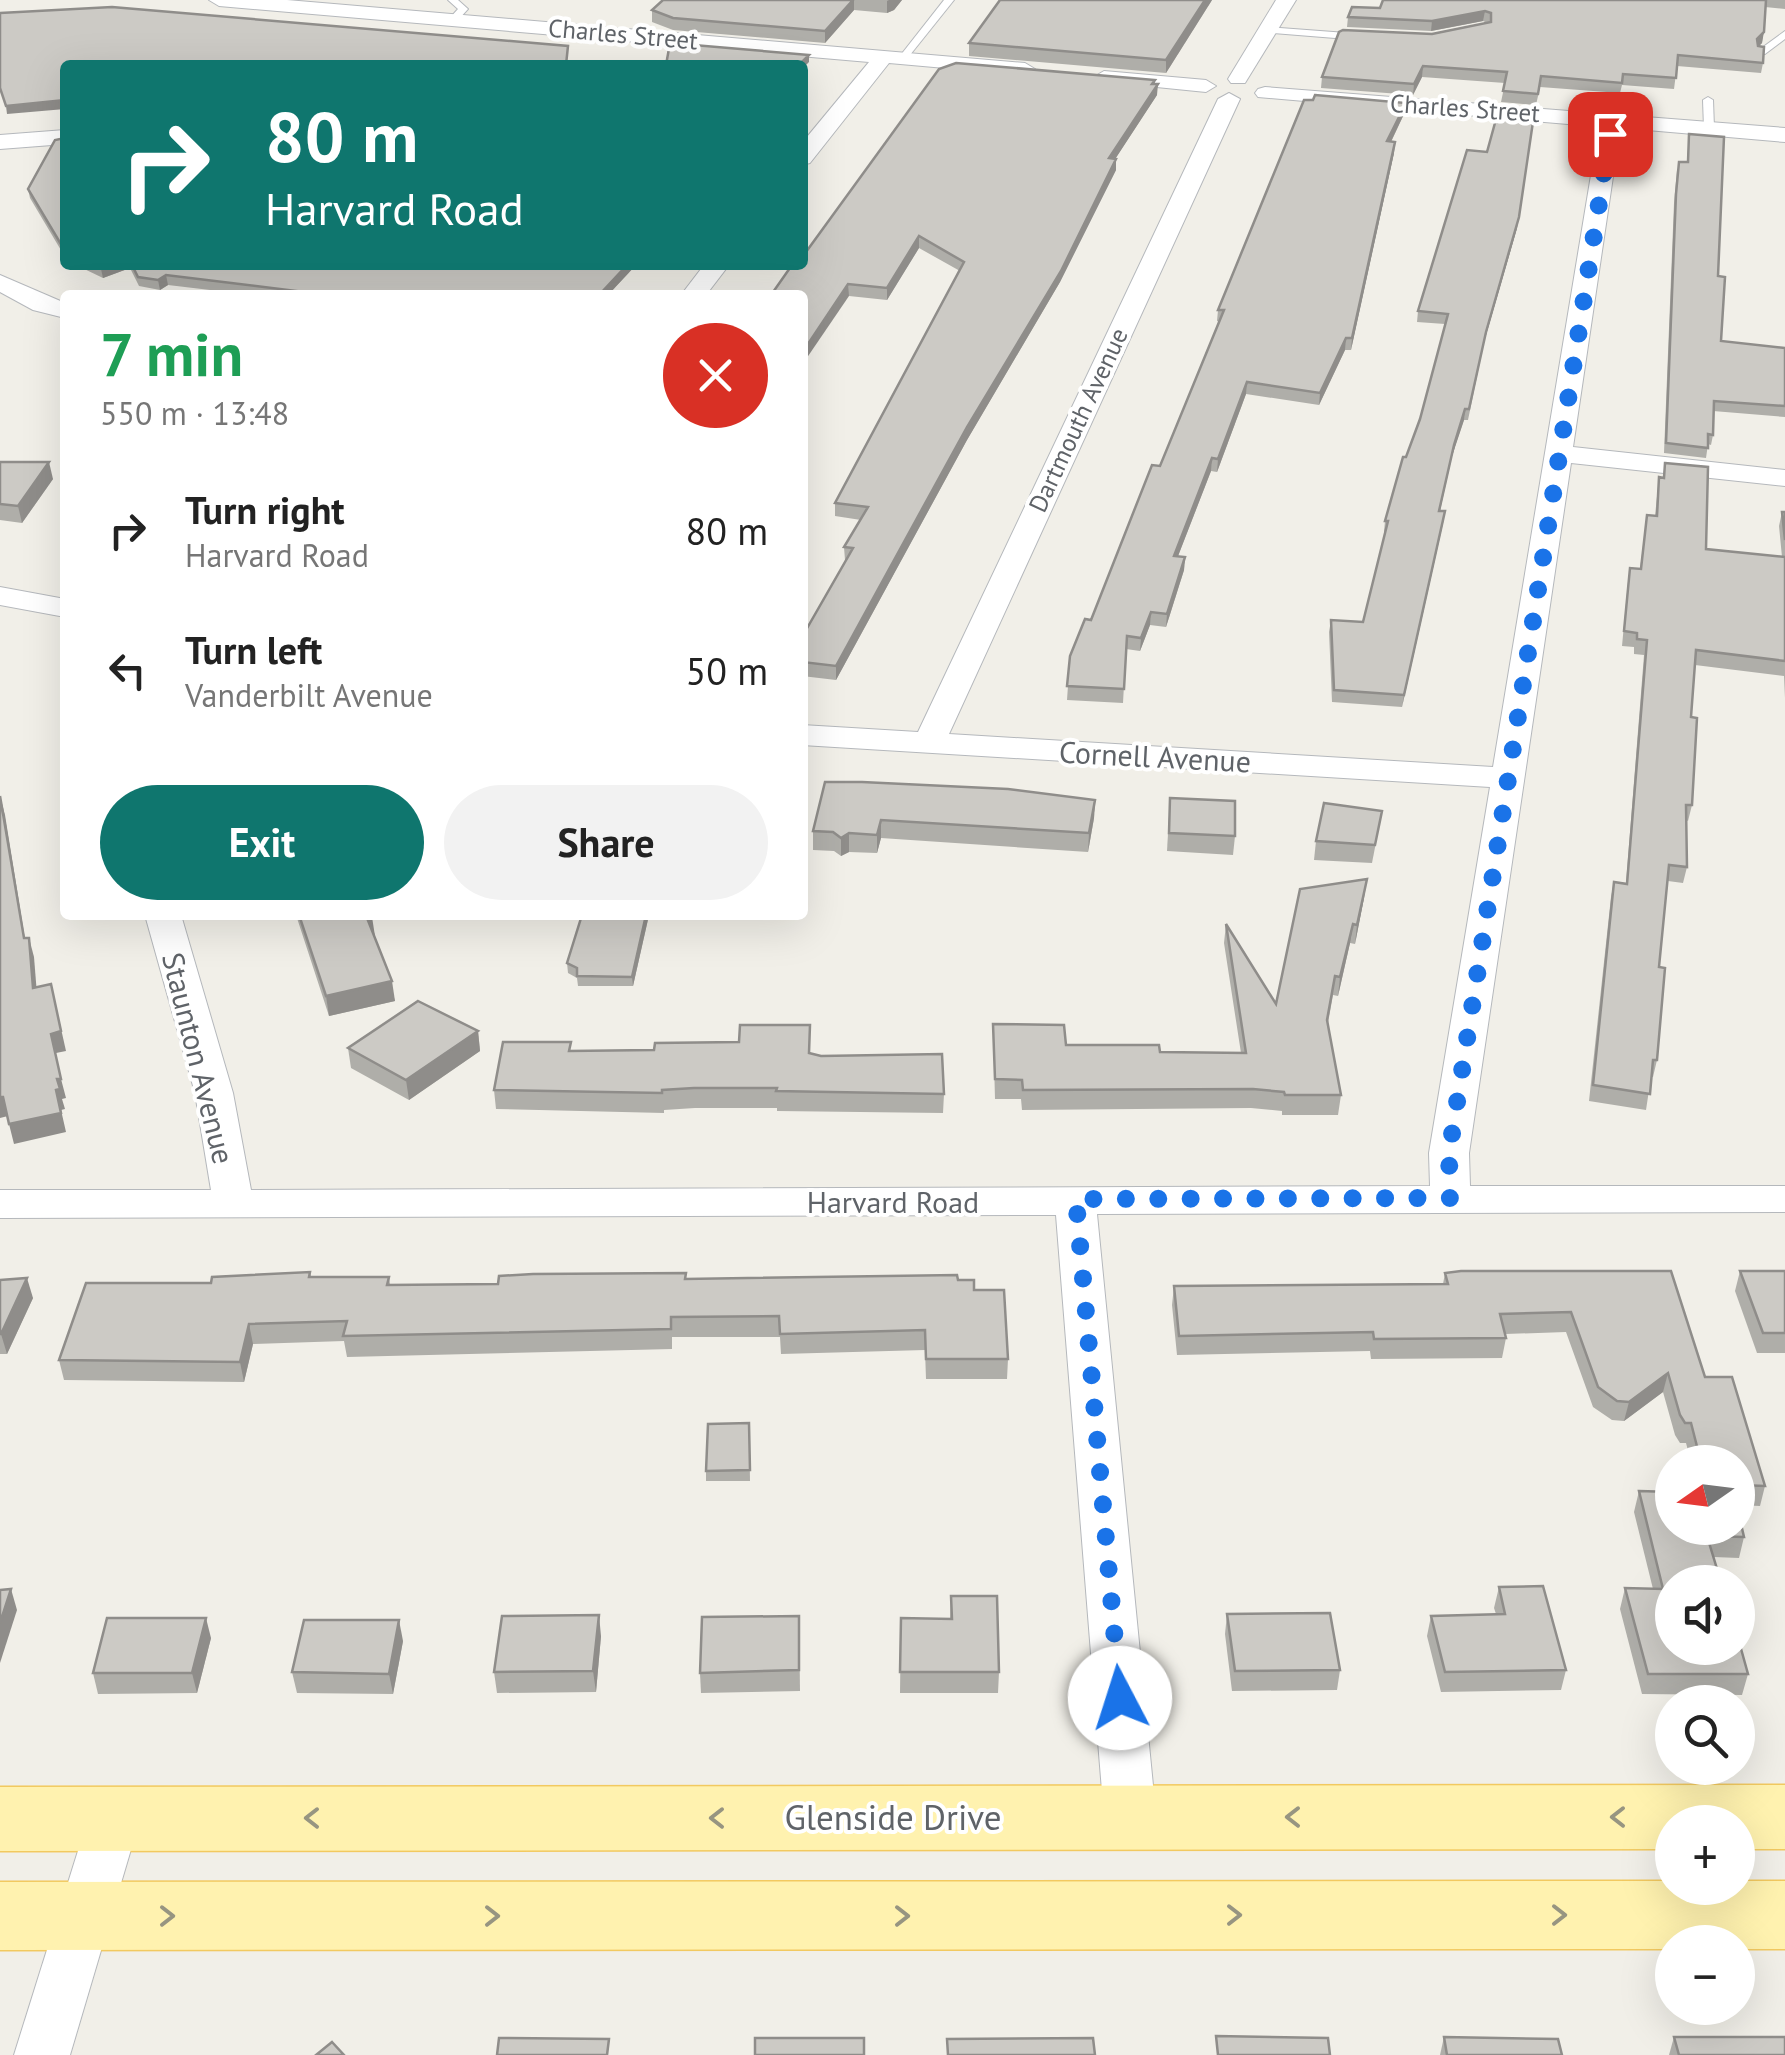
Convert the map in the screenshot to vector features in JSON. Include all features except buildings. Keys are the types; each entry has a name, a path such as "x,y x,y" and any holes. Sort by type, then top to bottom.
{"main road":[{"name":"Glenside Drive","path":"0,1819 1785,1817"},
{"path":"0,1916 1785,1915"}],"street":[{"name":"Charles Street","path":"219,0 454,10 548,27 1224,88 1261,84 1265,93 1785,135"},
{"name":"Dartmouth Avenue","path":"929,743 1224,88 1286,0"},
{"path":"548,27 565,12"},
{"path":"808,151 893,57"},
{"path":"1450,1198 1449,1153 1604,162 1616,120"},
{"path":"0,142 60,137"},
{"path":"697,290 713,270"},
{"path":"0,282 42,305 60,310"},
{"path":"1559,454 1785,478"},
{"path":"0,596 60,607"},
{"name":"Cornell Avenue","path":"808,735 1507,778"},
{"name":"Staunton Avenue","path":"164,920 214,1093 233,1202"},
{"name":"Harvard Road","path":"0,1204 1785,1198"},
{"path":"1076,1199 1130,1816"},
{"path":"42,2055 114,1819"}],"lane":[{"path":"893,57 949,0"},
{"path":"1265,30 1369,37"},
{"path":"1762,52 1785,34"},
{"path":"1708,100 1709,128"}],"route":[{"path":"1120,1698 1076,1199 1450,1198 1449,1153 1610,134"}]}
